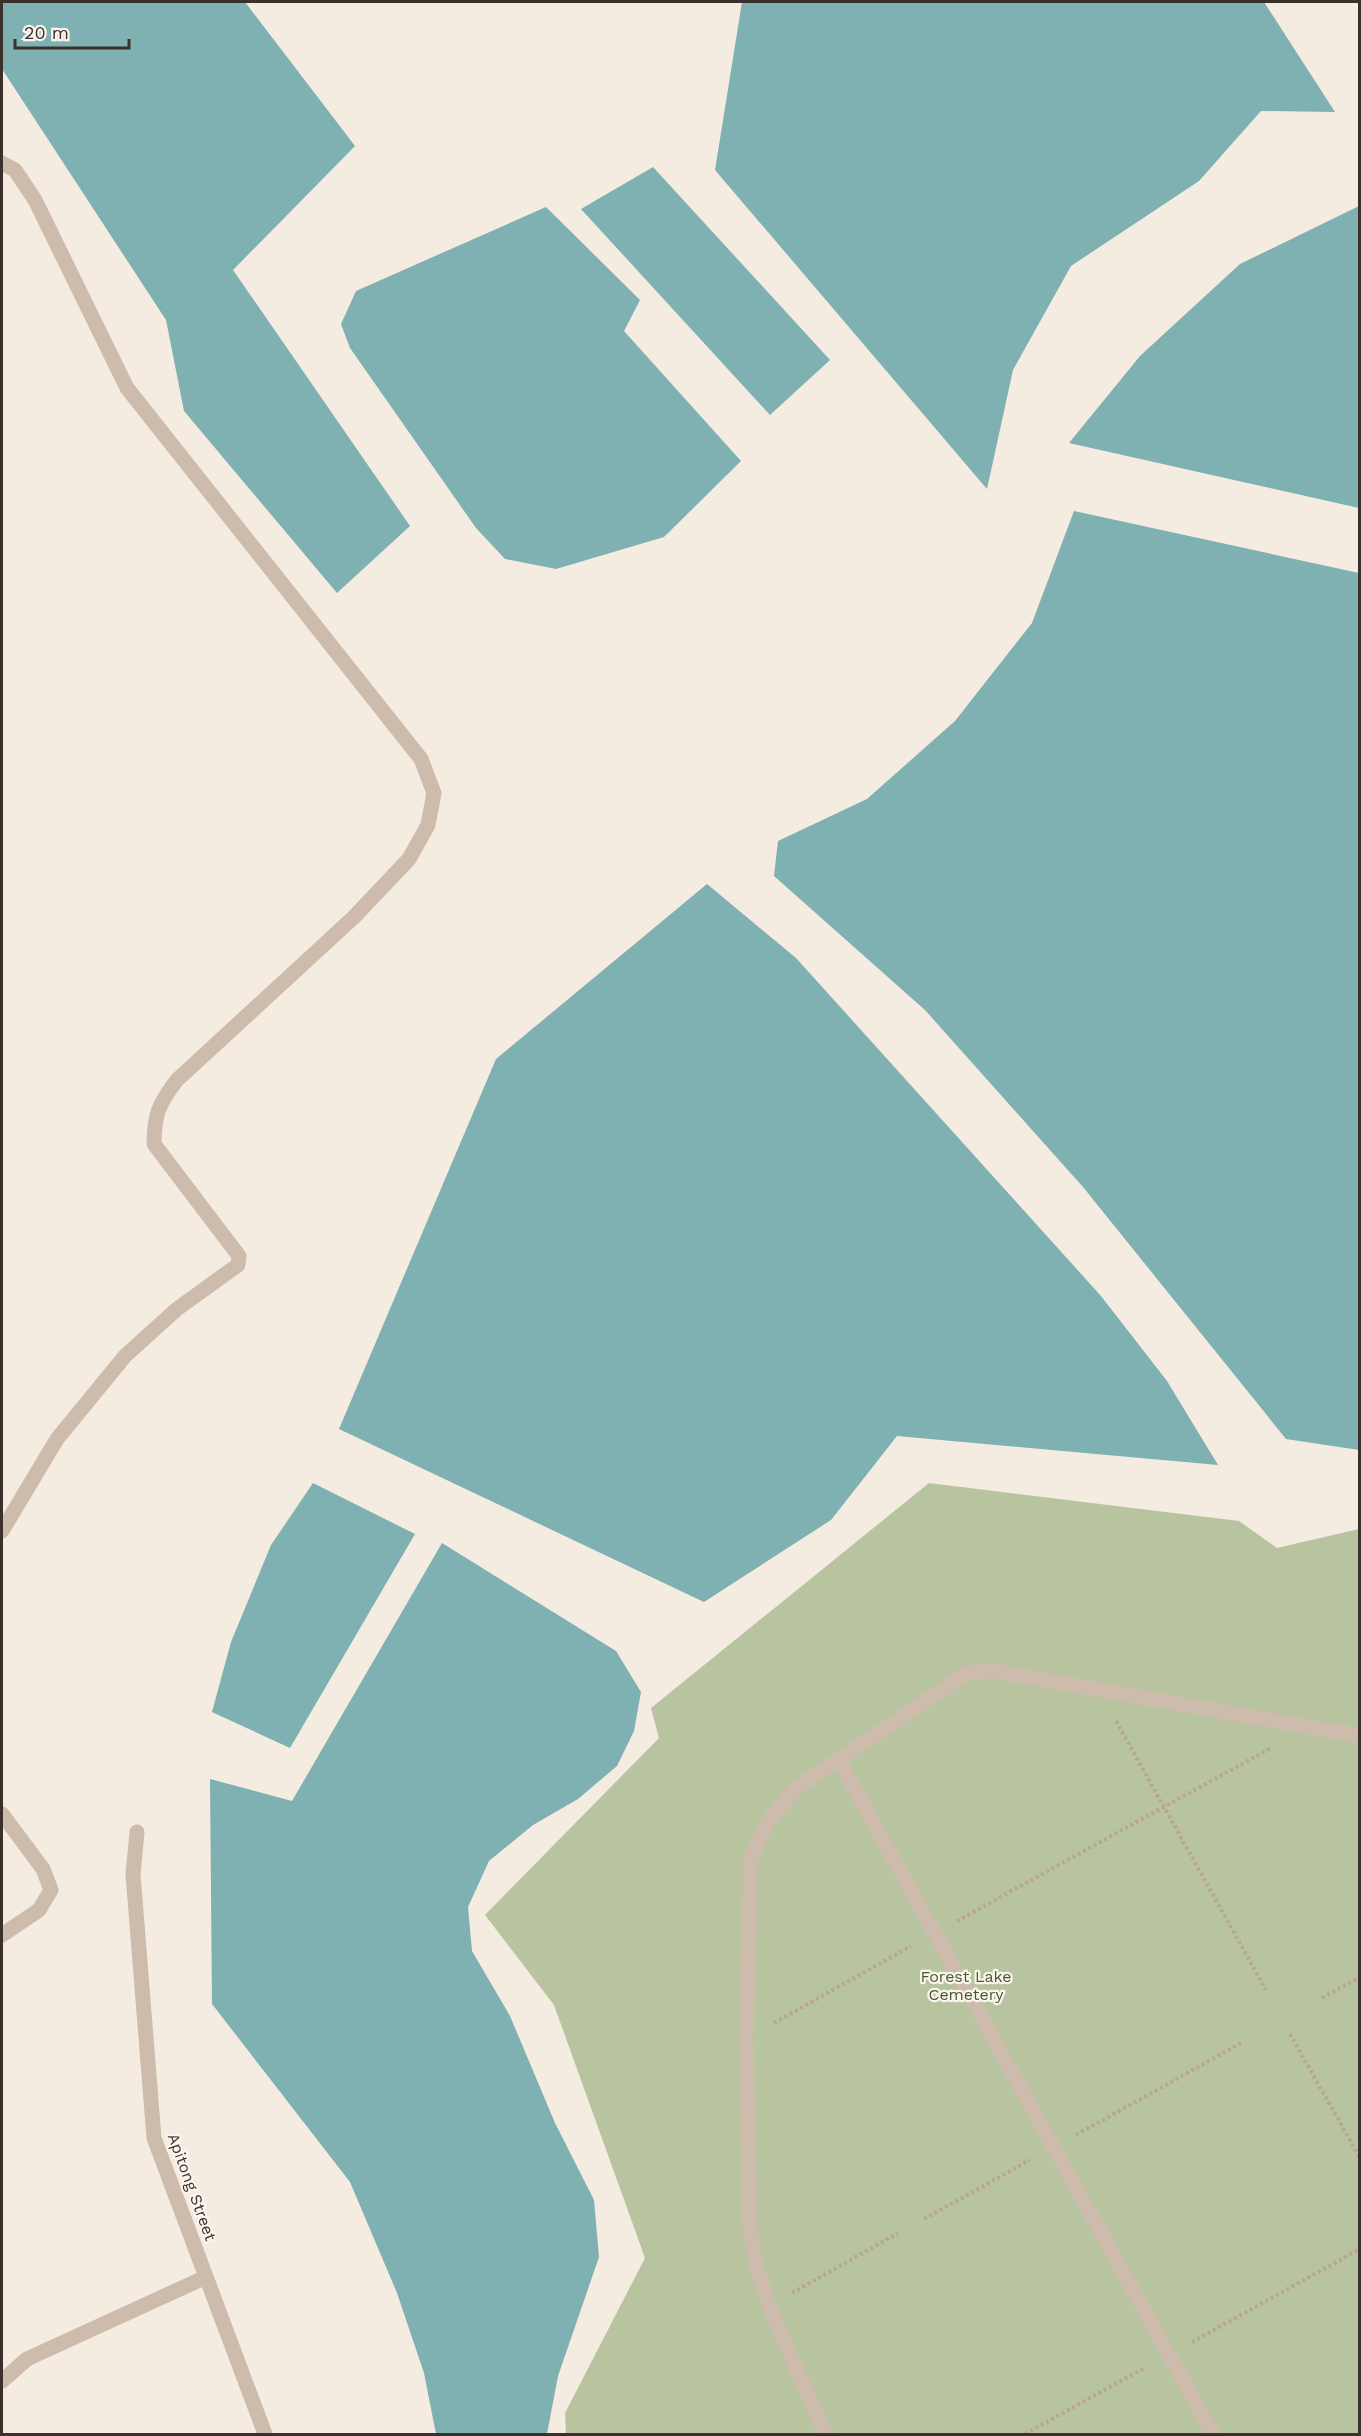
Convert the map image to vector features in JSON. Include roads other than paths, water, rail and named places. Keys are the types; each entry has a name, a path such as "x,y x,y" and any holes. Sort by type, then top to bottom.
{"street":[{"path":"2,163 15,170 35,200 127,388 421,759 434,793 428,825 409,859 354,917 177,1080 160,1103 154,1125 154,1144 239,1256 238,1265 177,1309 125,1356 57,1439 2,1531"},
{"path":"825,2434 770,2305 756,2265 750,2228 746,2038 751,1858 769,1820 796,1788 967,1673 994,1671 1359,1736"},
{"path":"838,1759 1213,2434"},
{"path":"2,1814 44,1869 51,1890 39,1910 2,1935"},
{"name":"Apitong Street","path":"136,1832 133,1874 154,2138 265,2434"},
{"path":"2,2381 27,2359 206,2277"}],"water":[{"path":"2,2 245,2 355,146 233,270 410,526 337,593 184,411 166,320 2,69"},
{"path":"742,2 1264,2 1335,112 1261,111 1199,181 1071,266 1013,370 987,489 715,170"},
{"path":"653,167 830,360 770,415 581,209"},
{"path":"1359,206 1359,508 1069,443 1140,356 1240,264"},
{"path":"546,207 640,300 624,331 741,461 664,537 556,569 505,559 476,528 350,348 341,324 356,291"},
{"path":"1074,511 1359,573 1359,1450 1286,1439 1083,1187 925,1010 774,876 778,841 867,799 955,721 1032,623"},
{"path":"707,884 796,958 1101,1296 1167,1381 1218,1465 897,1436 831,1520 704,1602 339,1429 496,1059"},
{"path":"313,1483 415,1534 290,1748 212,1712 231,1642 271,1545"},
{"path":"442,1543 616,1651 641,1692 634,1731 617,1766 578,1799 533,1825 489,1861 468,1907 472,1951 510,2016 555,2123 594,2200 599,2257 558,2376 547,2434 436,2434 424,2373 397,2293 350,2182 212,2004 210,1779 292,1801"}],"park label":[{"name":"Forest Lake Cemetery","path":"966,1985"}]}
